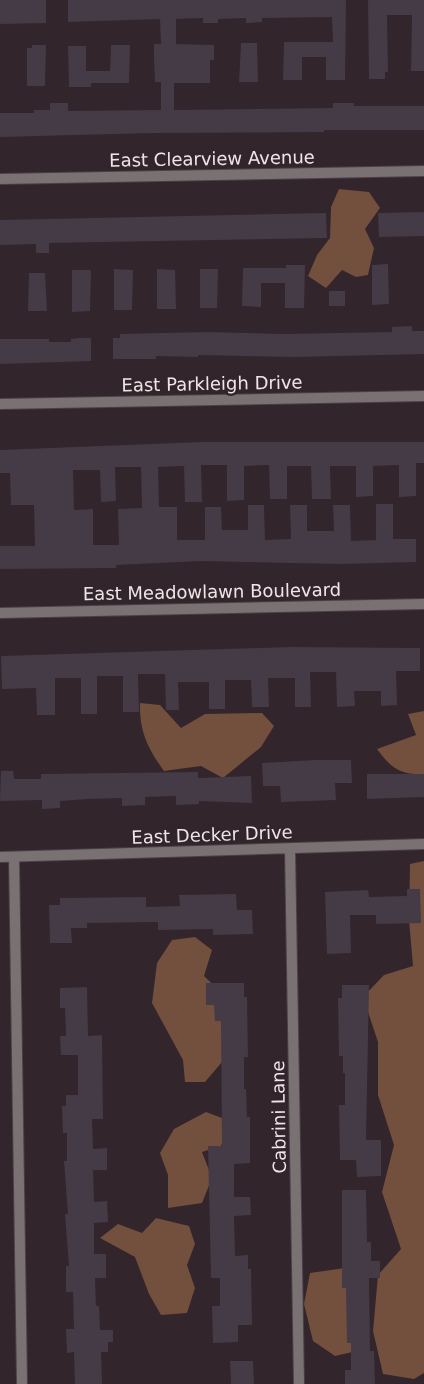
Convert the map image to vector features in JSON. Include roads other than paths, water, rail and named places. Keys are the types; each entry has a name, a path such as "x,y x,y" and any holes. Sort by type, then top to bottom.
{"street":[{"name":"East Clearview Avenue","path":"0,180 424,171"},
{"name":"East Parkleigh Drive","path":"0,404 424,396"},
{"name":"East Meadowlawn Boulevard","path":"0,613 424,604"},
{"name":"East Decker Drive","path":"0,857 424,844"},
{"name":"Cabrini Lane","path":"290,849 299,1384"},
{"path":"14,857 22,1384"}]}
